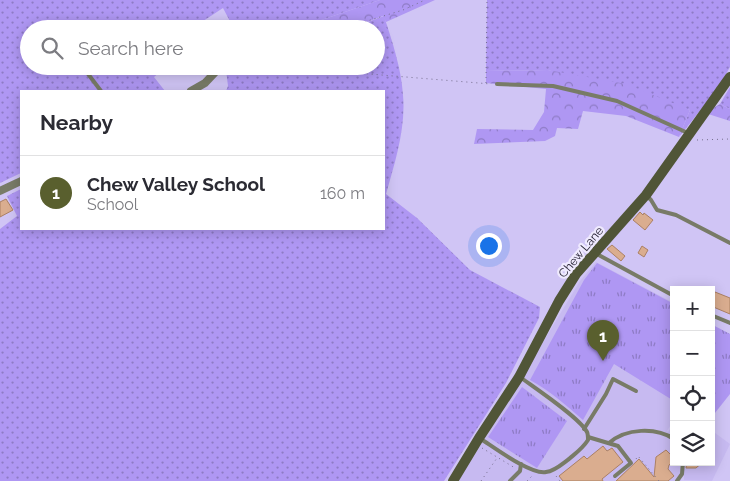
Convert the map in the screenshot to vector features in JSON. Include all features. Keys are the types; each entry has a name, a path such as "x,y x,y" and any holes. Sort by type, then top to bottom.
{"main road":[{"name":"Chew Lane","path":"453,481 520,377 559,300 576,274 646,195 730,77"}],"street":[{"path":"193,90 205,83 213,75"},
{"path":"0,191 20,181"}],"lane":[{"path":"89,75 100,90"},
{"path":"497,84 553,86 616,101 688,138"},
{"path":"646,195 657,210 676,215 730,243"},
{"path":"595,254 670,294"},
{"path":"715,317 730,323"},
{"path":"477,441 534,472 544,473 552,471 584,446 588,437 584,429 555,403 520,377"},
{"path":"584,429 613,379 636,392"},
{"path":"610,443 615,438 638,432 655,431 670,436"},
{"path":"588,437 618,446 631,463 615,476"},
{"path":"510,481 520,472 521,464"},
{"path":"677,481 682,474 683,466"}],"path":[{"path":"370,20 403,10 425,0"},
{"path":"486,84 487,0"},
{"path":"379,75 497,84"},
{"path":"688,138 730,139"},
{"path":"477,441 520,472"},
{"path":"631,463 638,456 658,481"},
{"path":"481,481 498,457"},
{"path":"552,471 560,481"},
{"path":"527,481 533,476 534,472"}],"shaded area":[{"path":"596,262 670,301 670,426 667,431 670,429 670,466 681,466 681,481 459,481 580,281"},
{"path":"715,433 730,444 712,481 684,480 684,466 715,466"}],"green space":[{"path":"0,0 380,0 321,20 229,20 223,8 205,20 20,20 20,75 156,75 154,77 164,90 20,90 20,173 0,183"},
{"path":"380,0 435,0 386,22 383,16 372,20 321,20"},
{"path":"487,0 730,0 730,67 718,88 679,137 690,110 548,70 486,71"},
{"path":"384,16 402,85 403,120 399,145 386,194 417,218 470,270 540,307 539,318 506,383 444,481 0,481 0,229 17,216 7,196 20,190 20,230 385,230 385,90 226,90 228,86 227,75 385,75 385,20 373,20"},
{"path":"548,70 626,84 690,110 679,137 626,116 583,111 578,129 557,128 555,136 545,141 474,144 477,129 533,130 544,112 546,89 486,83 486,71"},
{"path":"730,87 730,109 720,104"},
{"path":"720,104 730,109 730,121 705,113"},
{"path":"597,263 670,302 670,399 614,364 583,420 530,380 584,280"},
{"path":"715,326 730,334 730,394 715,413"},
{"path":"522,387 567,421 537,468 488,437"}],"building":[{"path":"6,199 13,210 0,217 0,202"},
{"path":"640,212 653,220 645,230 633,220"},
{"path":"612,245 625,256 621,261 607,249"},
{"path":"642,246 648,250 644,257 638,253"},
{"path":"715,292 730,298 730,314 715,308"},
{"path":"603,446 607,451 612,448 623,462 602,479 603,481 563,481 559,476 584,456 587,459"},
{"path":"666,450 670,454 668,469 674,476 668,481 616,481 639,459 654,477 656,457"},
{"path":"686,466 698,466 696,468 686,468"}],"place":[{"name":"Chew Valley School","path":"603,361"}]}
